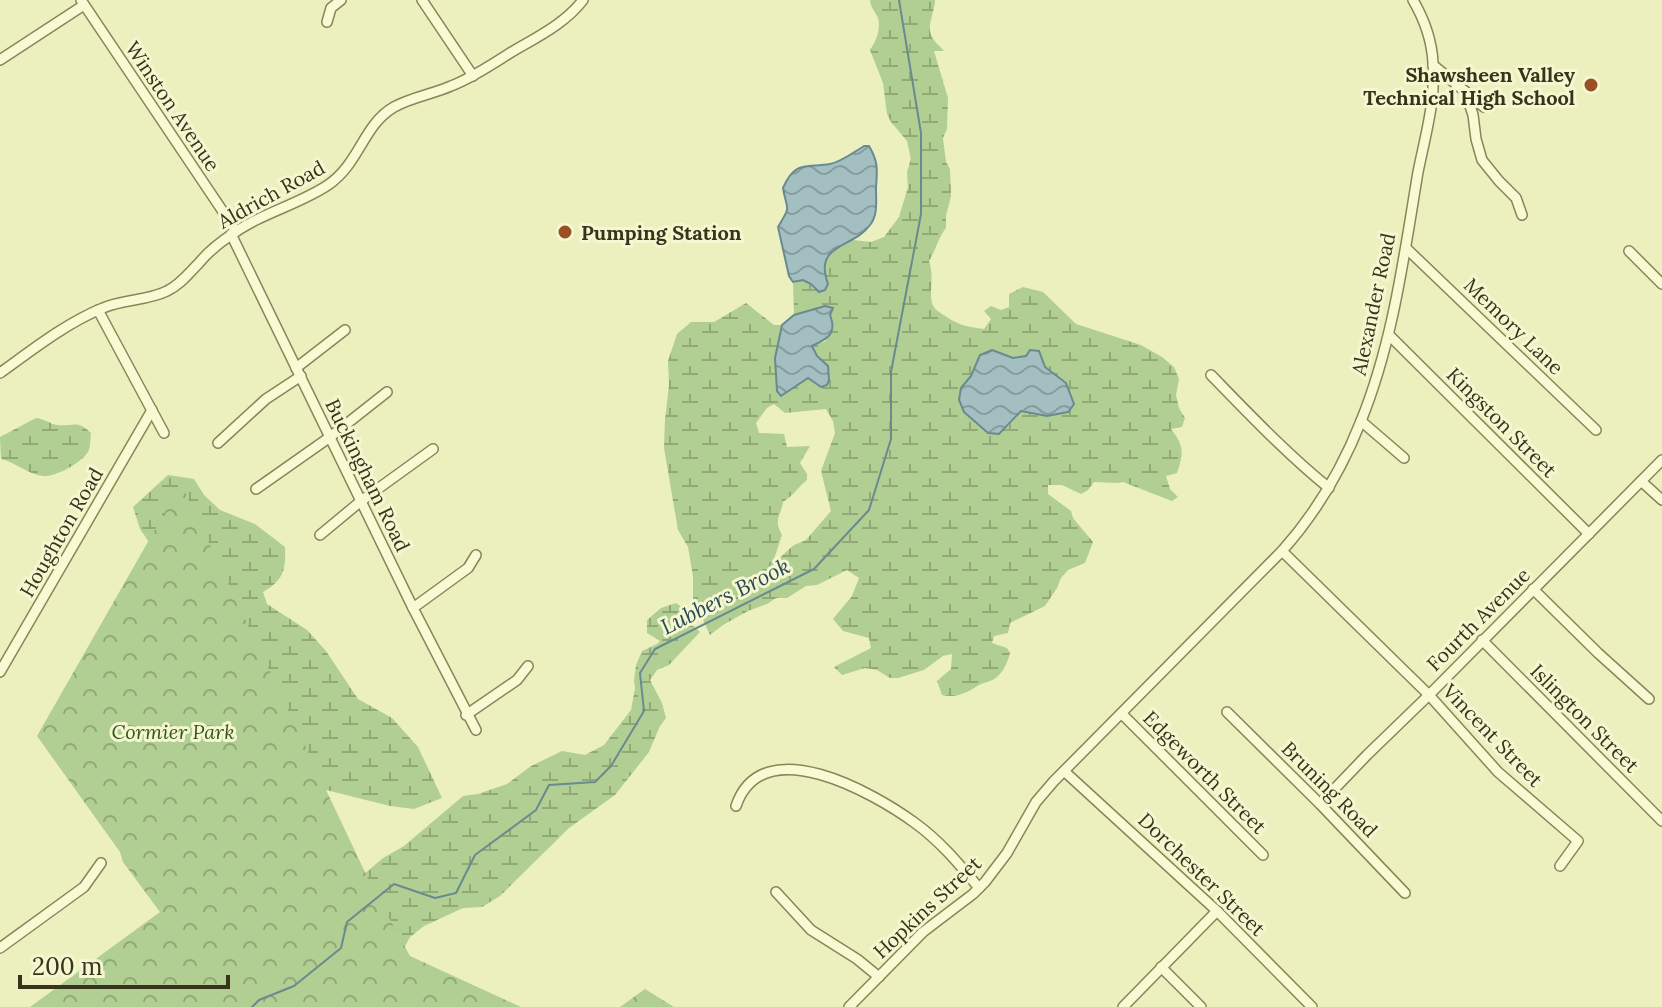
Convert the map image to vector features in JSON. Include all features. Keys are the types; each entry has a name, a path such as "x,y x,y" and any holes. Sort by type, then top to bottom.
{"street":[{"path":"327,22 331,8 341,0"},
{"path":"422,0 473,76"},
{"name":"Aldrich Road","path":"0,373 98,310 168,291 233,233 319,190 338,177 351,163 371,128 393,107 473,76 560,22 583,0"},
{"name":"Alexander Road","path":"1048,788 1282,551 1329,488 1361,421 1389,335 1432,97 1431,48 1413,0"},
{"path":"0,60 82,2"},
{"name":"Winston Avenue","path":"82,2 233,233"},
{"path":"1433,65 1484,107"},
{"path":"1465,91 1482,160 1516,198 1522,215"},
{"name":"Buckingham Road","path":"233,233 413,608 476,730"},
{"name":"Memory Lane","path":"1406,248 1596,430"},
{"path":"1629,251 1662,284"},
{"path":"98,310 164,433"},
{"path":"218,443 345,330"},
{"name":"Kingston Street","path":"1389,335 1589,534"},
{"path":"1211,375 1305,469 1329,488"},
{"path":"256,489 387,392"},
{"name":"Houghton Road","path":"0,672 152,410"},
{"path":"1361,421 1404,458"},
{"path":"320,535 433,449"},
{"name":"Fourth Avenue","path":"1320,804 1662,460"},
{"path":"1641,481 1662,500"},
{"name":"Vincent Street","path":"1282,551 1429,695 1498,772 1578,841 1560,866"},
{"path":"413,608 468,568 476,555"},
{"path":"1533,589 1649,699"},
{"name":"Islington Street","path":"1482,640 1662,821"},
{"path":"466,715 517,680 528,666"},
{"name":"Bruning Road","path":"1227,712 1405,893"},
{"name":"Edgeworth Street","path":"1122,714 1263,855"},
{"path":"736,806 740,793 747,785 773,771 806,770 824,774 916,823 940,843 979,888"},
{"name":"Dorchester Street","path":"1064,771 1217,911 1312,1007"},
{"name":"Hopkins Street","path":"849,1007 923,932 979,888 1002,860 1025,819 1048,788"},
{"path":"0,948 85,886 101,863"},
{"path":"776,892 811,930 879,977"},
{"path":"1123,1007 1217,911"},
{"path":"1161,967 1201,1007"}],"green space":[{"path":"870,0 935,0 930,31 944,51 934,51 948,98 947,129 943,138 950,169 951,196 946,228 929,261 931,299 935,309 957,323 984,329 991,319 984,311 991,306 1001,310 1009,307 1009,294 1023,287 1043,292 1076,324 1141,345 1174,367 1179,379 1176,395 1185,418 1182,427 1171,429 1182,455 1177,473 1166,476 1170,489 1178,497 1172,501 1123,482 1094,482 1081,494 1062,485 1048,485 1048,494 1071,511 1073,518 1093,542 1085,563 1068,570 1045,606 1010,623 1008,633 994,636 992,643 1007,648 1010,653 999,675 953,696 942,695 937,681 951,669 952,654 943,656 924,670 898,678 865,668 842,675 834,667 871,648 869,638 843,631 833,619 852,596 859,578 847,570 817,585 806,586 787,598 776,598 748,611 710,635 693,598 688,547 678,530 664,448 668,361 677,334 691,322 714,322 746,303 774,325 782,325 775,358 777,391 782,396 808,377 821,387 823,364 812,346 826,341 811,309 794,315 793,282 803,280 814,289 825,275 826,259 832,251 853,240 871,242 884,237 899,217 908,187 907,172 911,159 907,141 887,114 883,83 870,50 879,26","holes":["999,353 1014,358 1026,356 1066,383 1068,412 1047,416 1021,411 1009,425 961,388","774,404 785,413 826,409 835,433 821,471 831,511 806,540 794,545 778,559 774,559 782,535 778,518 783,502 807,480 800,463 810,446 787,447 784,434 759,433 756,423"]},
{"path":"36,418 86,429 91,433 88,452 80,461 48,476 32,473 1,459 0,437"},
{"path":"168,475 194,479 204,495 220,510 255,524 285,547 282,574 263,592 267,604 307,630 326,651 358,699 392,718 418,747 442,798 414,809 318,788 140,529 133,507"},
{"name":"Cormier Park","path":"181,484 373,889 410,956 521,1007 30,1007 160,912 37,736"},
{"path":"676,603 700,632 650,680 666,718 649,752 615,795 569,828 500,896 482,907 463,908 424,926 410,937 403,950 193,1007 383,858 404,846 463,796 507,784 531,766 562,751 585,755 604,745 631,710 636,665 642,651 660,641 647,633 647,620 661,608"},
{"path":"645,989 674,1007 620,1007"}],"water":[{"path":"869,146 877,167 873,221 863,233 830,254 826,261 828,284 825,290 819,292 803,280 793,282 778,227 787,211 783,188 787,179 797,169 834,163"},
{"path":"825,306 833,308 830,315 832,332 812,346 828,366 827,385 821,387 808,378 781,396 777,391 775,358 782,325 794,315"},
{"path":"992,350 1013,358 1026,356 1030,350 1039,351 1045,367 1066,383 1074,404 1068,412 1047,416 1021,411 999,434 988,433 964,412 959,400 961,388 971,376 980,355"}],"waterway":[{"name":"Lubbers Brook","path":"252,1007 259,1000 294,986 341,948 347,922 394,884 435,898 456,893 475,855 536,810 549,785 595,782 611,766 644,711 640,673 655,649 814,569 869,510 891,439 891,372 921,214 921,133 899,0"}],"place":[{"name":"Shawsheen Valley Technical High School","path":"1591,85"},
{"name":"Pumping Station","path":"565,232"}]}
